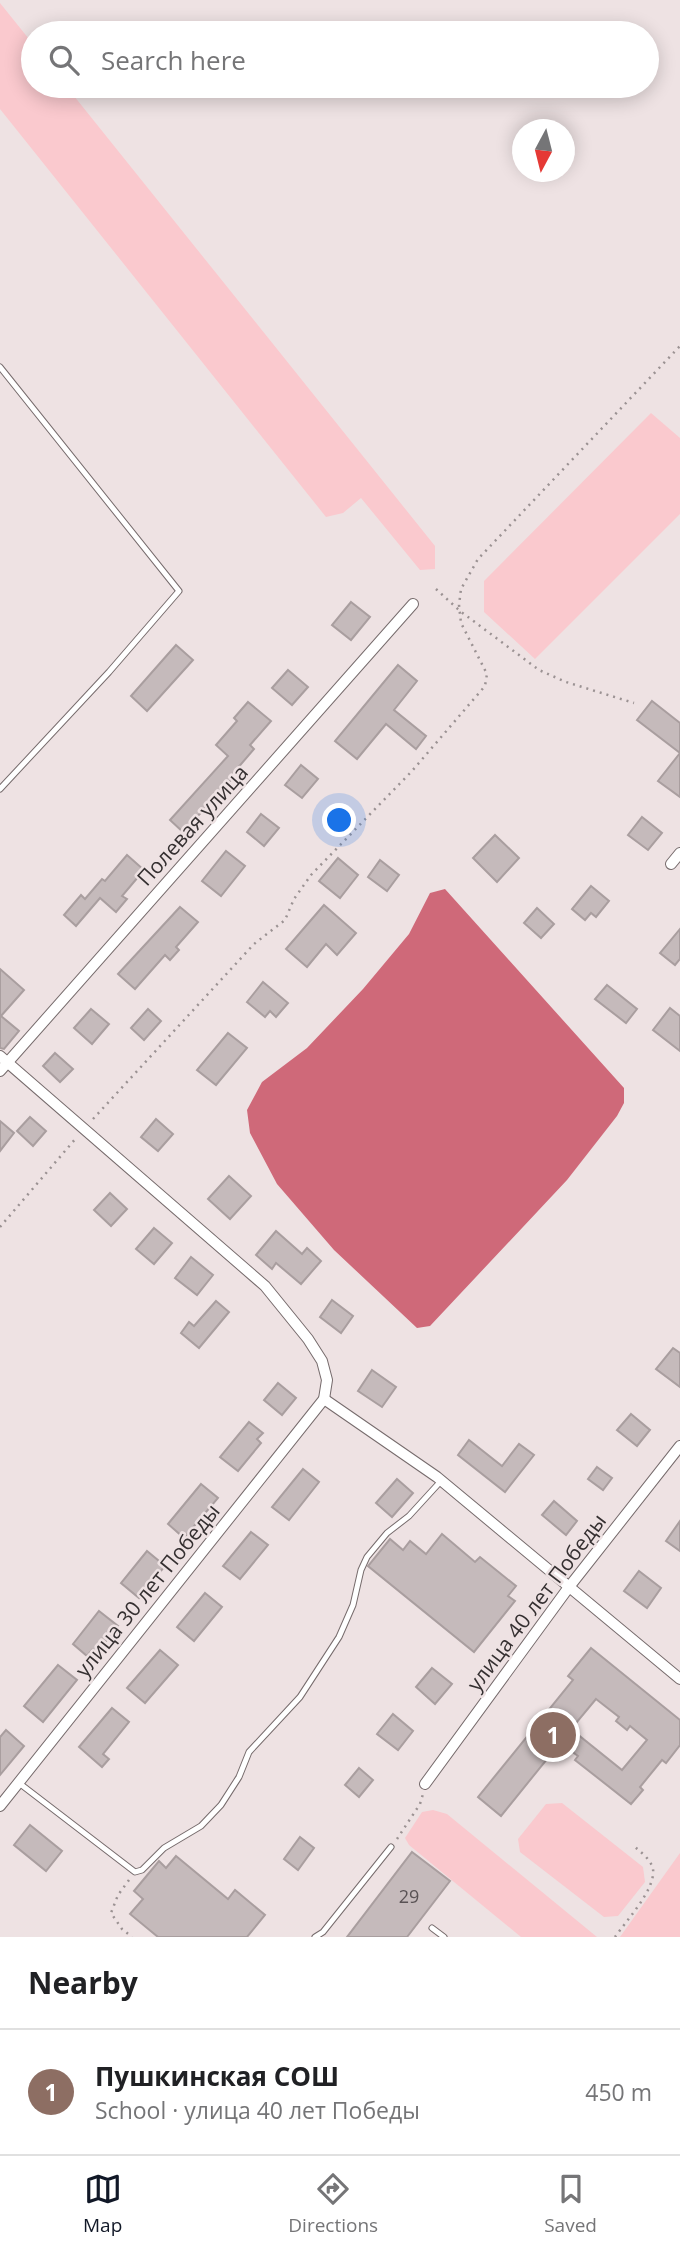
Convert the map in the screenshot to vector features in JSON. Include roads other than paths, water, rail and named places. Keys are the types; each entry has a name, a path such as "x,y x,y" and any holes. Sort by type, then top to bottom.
{"street":[{"name":"Полевая улица","path":"2,1063 413,604"},
{"path":"671,864 680,853"},
{"path":"2,1063 84,1129 265,1286 323,1361 327,1380 324,1399 441,1481 680,1679"},
{"name":"улица 30 лет Победы","path":"0,1806 324,1399"},
{"name":"улица 40 лет Победы","path":"425,1784 569,1587 680,1446"}],"lane":[{"path":"0,367 179,591 109,672 1,784"},
{"path":"19,1782 135,1872 142,1870 164,1848 201,1826 221,1805 239,1777 249,1752 300,1697 339,1637 353,1605 361,1570 367,1557 387,1533 409,1516 441,1481"},
{"path":"315,1937 323,1932 391,1847"},
{"path":"432,1928 444,1937"}],"place":[{"name":"Пушкинская СОШ","path":"553,1735"}]}
